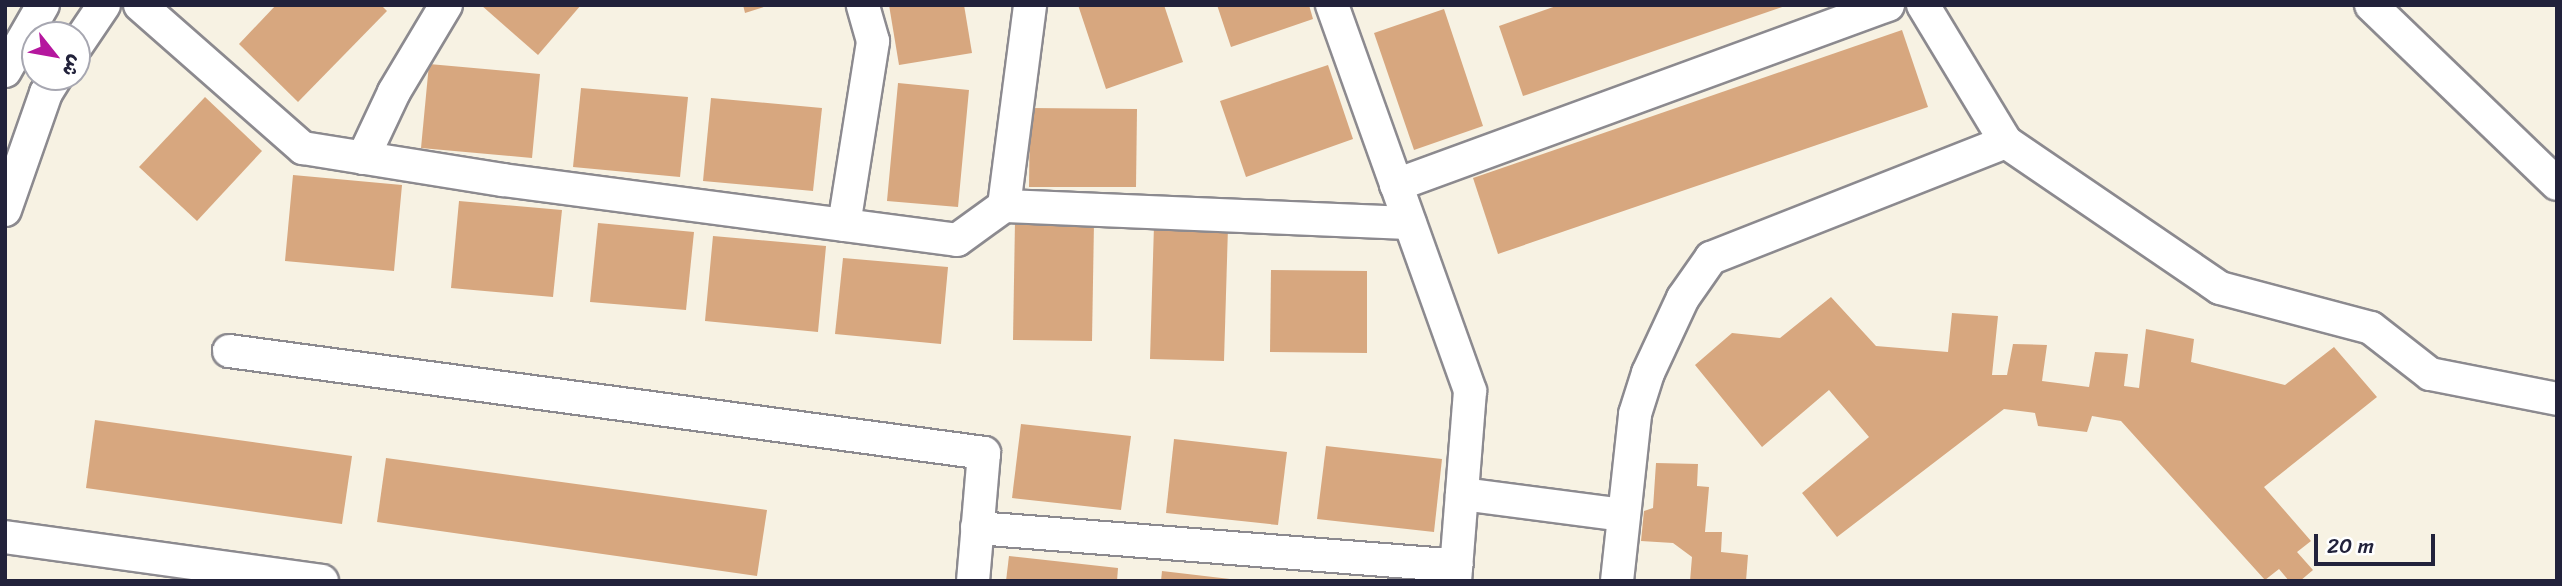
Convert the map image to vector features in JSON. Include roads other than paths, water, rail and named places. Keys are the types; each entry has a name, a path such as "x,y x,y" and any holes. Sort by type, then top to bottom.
{"street":[{"path":"5,71 43,5"},
{"path":"91,25 104,5"},
{"path":"140,5 303,148 957,240 1004,206 1410,223"},
{"path":"363,158 394,92 446,5"},
{"path":"844,225 873,41 863,5"},
{"path":"1004,206 1030,5"},
{"path":"977,528 1456,573 1470,391 1332,5"},
{"path":"1396,185 1888,5"},
{"path":"1923,5 2006,142 2220,288 2371,328 2430,374 2557,400"},
{"path":"2371,5 2557,184"},
{"path":"5,209 47,91"},
{"path":"1617,581 1635,414 1648,373 1683,298 1710,258 2006,142"},
{"path":"229,351 984,453 973,581"},
{"path":"1462,494 1624,515"},
{"path":"5,537 322,581"}]}
